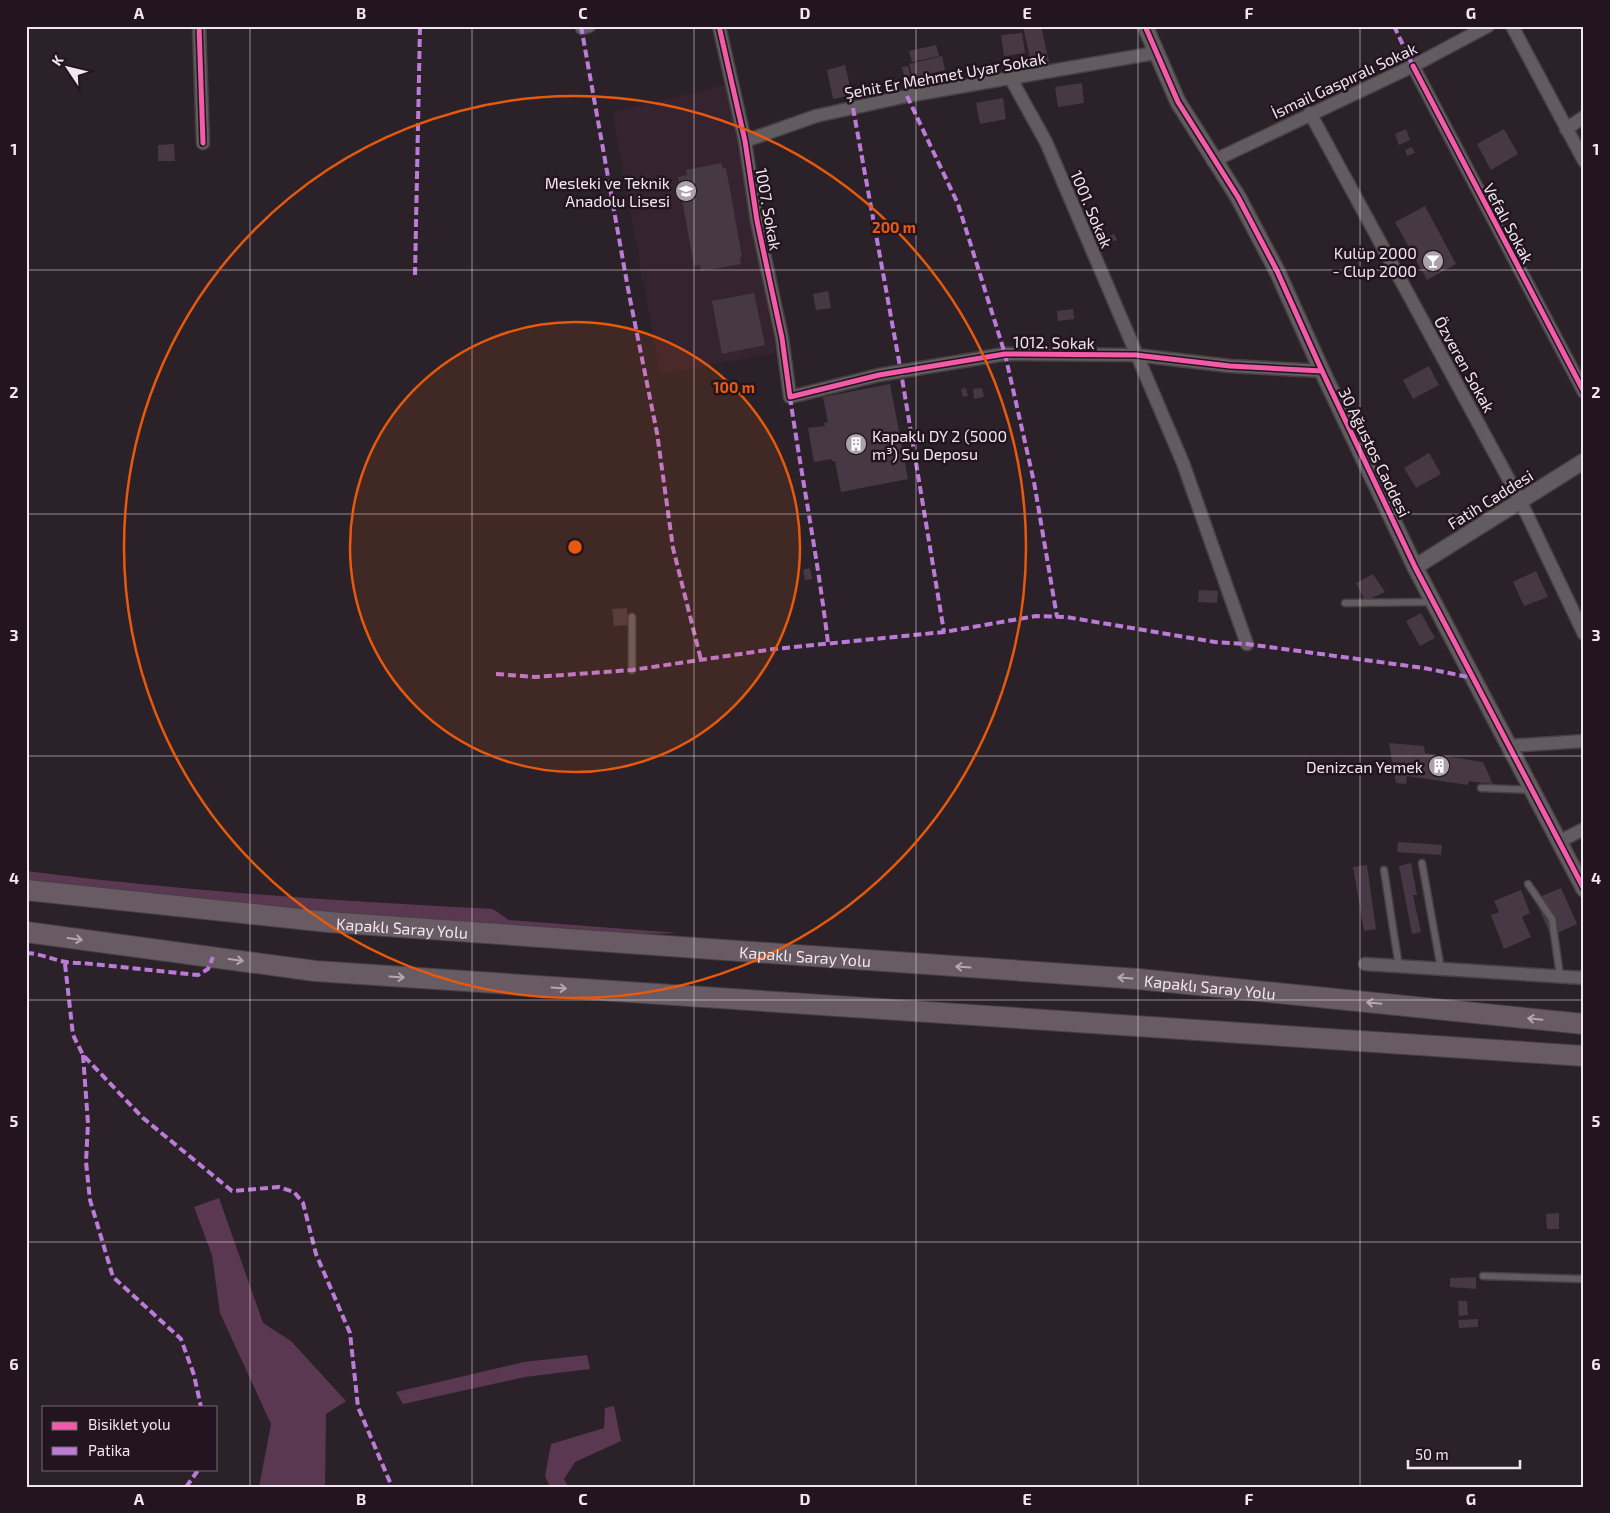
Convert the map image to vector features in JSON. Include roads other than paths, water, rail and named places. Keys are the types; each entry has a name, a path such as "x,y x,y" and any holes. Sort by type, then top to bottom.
{"highway":[{"name":"Kapaklı Saray Yolu","path":"26,890 328,922 1138,979 1584,1024"},
{"path":"26,932 315,971 1584,1056"}],"street":[{"path":"199,26 202,143"},
{"name":"1007. Sokak","path":"719,26 745,141 757,221 782,338 790,397"},
{"name":"30 Ağustos Caddesi","path":"1145,26 1155,53 1178,102 1213,161 1238,197 1278,271 1322,371 1415,566 1584,889"},
{"name":"İsmail Gaspıralı Sokak","path":"1213,161 1310,113 1413,66 1488,26"},
{"path":"1512,26 1584,161"},
{"name":"Şehit Er Mehmet Uyar Sokak","path":"745,141 816,116 907,96 1155,53"},
{"name":"Vefalı Sokak","path":"1413,66 1584,392"},
{"name":"1001. Sokak","path":"1011,79 1046,142 1183,463 1246,644"},
{"name":"Özveren Sokak","path":"1310,113 1520,500 1584,634"},
{"path":"1566,129 1584,117"},
{"name":"1012. Sokak","path":"790,397 879,375 1004,354 1136,355 1230,366 1322,371"},
{"name":"Fatih Caddesi","path":"1415,566 1584,461"},
{"path":"1508,746 1584,741"},
{"path":"1560,840 1584,829"},
{"path":"1364,964 1584,978"}],"lane":[{"path":"1345,603 1434,602"},
{"path":"632,617 632,670"},
{"path":"1480,788 1532,790"},
{"path":"1422,863 1441,969"},
{"path":"1384,870 1399,967"},
{"path":"1528,884 1552,919 1560,976"},
{"path":"1483,1276 1584,1279"}],"place":[{"name":"Mesleki ve Teknik Anadolu Lisesi","path":"686,191"},
{"name":"Kulüp 2000 - Clup 2000","path":"1433,261"},
{"name":"Kapaklı DY 2 (5000 m³) Su Deposu","path":"856,444"},
{"name":"Denizcan Yemek","path":"1439,766"}]}
